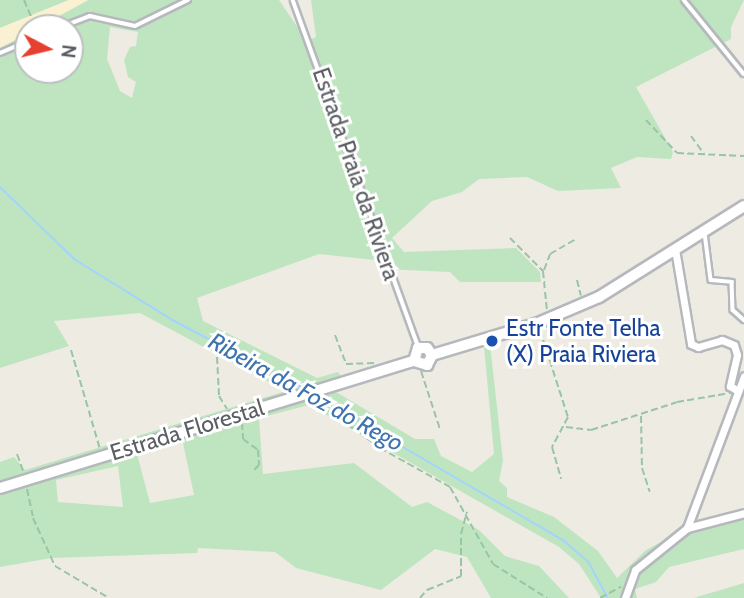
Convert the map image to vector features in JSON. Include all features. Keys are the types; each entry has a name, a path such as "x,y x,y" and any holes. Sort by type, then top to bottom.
{"main road":[{"path":"432,355 427,348 418,348 418,363 432,355 544,319 584,301 744,206"},
{"name":"Estrada Florestal","path":"0,488 303,395 418,363"}],"street":[{"path":"675,249 691,344 698,347 722,340 734,345 737,355 730,386 738,392"},
{"path":"687,528 744,376"},
{"path":"625,598 635,570 687,528 744,513"}],"lane":[{"path":"84,18 90,16 135,26 188,0"},
{"name":"Estrada Praia da Riviera","path":"293,0 418,348"},
{"path":"684,0 744,74"},
{"path":"704,231 711,280 732,282 733,310 744,320"}],"path":[{"path":"646,120 673,152 744,156"},
{"path":"691,136 705,155"},
{"path":"510,238 543,271"},
{"path":"561,479 552,447 566,426 568,417 544,319 543,271 551,254 576,239"},
{"path":"577,280 584,301"},
{"path":"544,319 559,310"},
{"path":"335,335 346,364 378,363"},
{"path":"71,350 103,456"},
{"path":"418,363 420,377 440,429"},
{"path":"566,426 591,430 677,402 738,392"},
{"path":"303,395 374,444 450,487 467,511 493,564 547,598"},
{"path":"642,415 642,468 650,492"},
{"path":"17,454 26,480 28,505 55,566 109,598"},
{"path":"420,598 427,590 461,576 461,534 467,511"},
{"path":"600,598 628,584"}],"green space":[{"path":"0,0 69,0 34,14 14,14 14,22 0,28"},
{"path":"88,0 279,0 307,41 316,37 311,0 744,0 731,27 731,39 636,87 673,152 671,159 637,157 611,168 621,188 558,191 527,177 479,179 462,192 432,201 392,238 404,252 516,248 540,272 541,282 460,282 450,272 385,269 374,260 319,254 197,298 203,321 317,378 338,372 345,382 331,387 336,392 415,439 434,439 441,456 472,472 494,454 484,346 490,344 503,461 499,481 507,488 507,497 554,517 598,551 617,578 646,550 687,528 744,513 744,549 669,567 656,582 635,589 637,598 601,598 579,564 559,547 309,405 259,418 263,474 354,463 412,507 427,502 479,530 505,556 539,566 569,598 491,598 467,557 435,549 381,590 296,568 275,552 198,548 197,553 51,558 0,567 0,462 14,457 25,470 286,391 140,313 54,321 69,346 0,368 0,48 14,40 14,84 84,84 84,14 62,14","holes":["110,27 138,32 136,46 130,47 124,60 128,77 136,82 132,98 120,91 107,59","183,443 194,495 150,503 137,454","118,466 123,507 58,502 56,480"]},
{"path":"744,583 744,598 695,598 697,597"}],"sand":[{"path":"69,0 88,0 62,14 34,14"},
{"path":"14,22 14,40 0,48 0,28"}],"waterway":[{"name":"Ribeira da Foz do Rego","path":"0,187 74,259 174,321 307,390"},
{"name":"Ribeira da Foz do Rego","path":"317,397 563,540 589,563 608,598"}],"place":[{"name":"Estr Fonte Telha (X) Praia Riviera","path":"492,341"}]}
